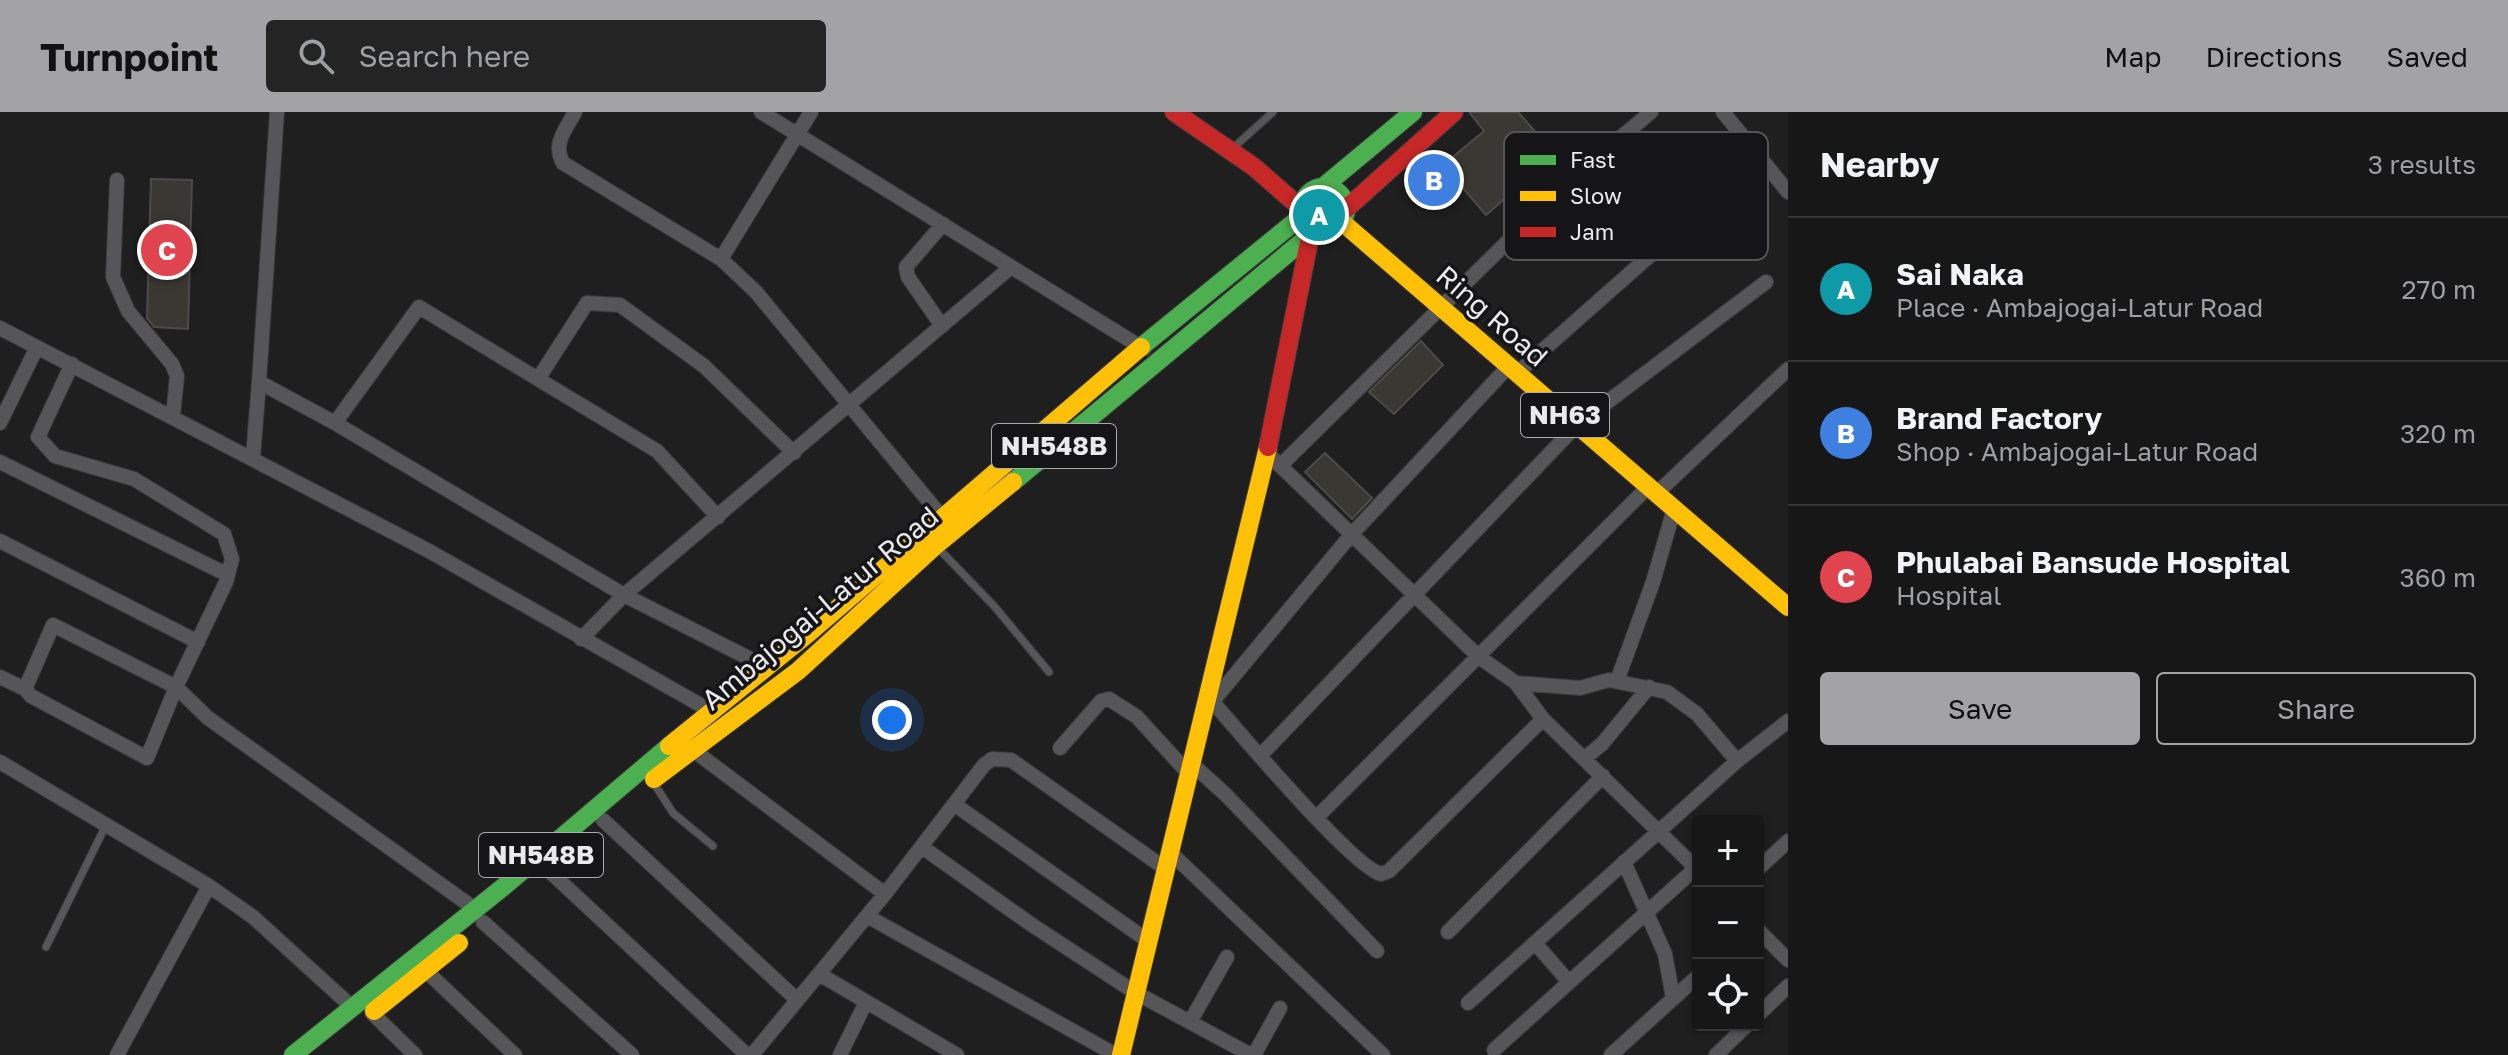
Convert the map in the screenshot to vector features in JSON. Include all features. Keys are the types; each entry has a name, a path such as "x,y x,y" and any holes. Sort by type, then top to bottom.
{"main road":[{"path":"1118,1055 1190,769 1274,460 1313,233 1302,212 1254,167 1174,112"},
{"path":"1318,188 1413,112"},
{"name":"Ambajogai-Latur Road","path":"320,1055 426,971 479,916 546,868 652,781 780,684 935,546 1157,358 1313,233 1335,229 1344,215 1454,112"},
{"path":"1254,167 1339,193 1344,215"},
{"name":"NH548B","path":"293,1055 351,1006 479,916 711,711 1302,212 1305,198 1318,188"},
{"name":"Ring Road","path":"1344,215 1440,309 1788,607"}],"street":[{"path":"253,457 277,112"},
{"path":"575,112 558,144 558,154 563,163 721,259 756,292 941,516"},
{"path":"761,112 1157,358"},
{"path":"721,259 811,112"},
{"path":"1627,132 1651,112"},
{"path":"1723,112 1739,132"},
{"path":"1768,167 1788,191"},
{"path":"117,180 113,277 128,311 172,364 177,376 173,416"},
{"path":"942,326 908,277 906,267 943,224"},
{"path":"1504,246 1440,309 1274,460 1479,657 1516,683 1543,719 1692,864"},
{"path":"1543,719 1389,871 1373,872 1209,706 1351,535 1512,371 1642,260"},
{"path":"581,639 624,595 1011,267"},
{"path":"1260,756 1577,425 1766,282"},
{"path":"538,379 587,303 620,305 704,366 794,453"},
{"path":"335,423 419,307 657,451 718,517"},
{"path":"0,328 429,551 711,711"},
{"path":"0,423 37,347"},
{"path":"0,677 147,758 228,575 232,559 224,534 134,479 55,456 38,437 72,364"},
{"path":"1317,817 1653,490 1788,369"},
{"path":"259,382 335,423 624,595 767,666 780,684"},
{"path":"0,462 228,575"},
{"path":"1617,681 1674,509"},
{"path":"0,541 198,642"},
{"path":"25,689 53,625 176,687 208,718 479,916 632,1055"},
{"path":"1516,683 1580,688 1609,680 1667,692 1697,714 1737,761"},
{"path":"1585,758 1602,744 1649,687"},
{"path":"1060,748 1101,701 1109,699 1137,717 1377,951"},
{"path":"1468,1003 1658,830 1788,721"},
{"path":"693,750 885,894"},
{"path":"546,868 750,1055 885,894 984,765 992,759 1011,760 1168,860 1383,1055"},
{"path":"0,762 209,886 253,917 351,1006"},
{"path":"1448,932 1603,776"},
{"path":"954,804 1148,941"},
{"path":"603,820 795,998"},
{"path":"1764,863 1788,841"},
{"path":"922,847 1032,925 1136,993 1246,1054 1280,1008"},
{"path":"1624,862 1665,954 1673,998"},
{"path":"1494,1050 1692,873"},
{"path":"117,1055 209,886"},
{"path":"867,916 1118,1055"},
{"path":"1764,936 1788,960"},
{"path":"1535,943 1569,982"},
{"path":"1190,1022 1227,957"},
{"path":"426,971 515,1055"},
{"path":"819,974 957,1055"},
{"path":"1611,1055 1692,981"},
{"path":"1764,1009 1788,986"},
{"path":"840,1055 866,1002"},
{"path":"372,1013 415,1055"},
{"path":"1716,1055 1741,1031"}],"lane":[{"path":"1229,150 1273,112"},
{"path":"935,546 994,606 1049,672"},
{"path":"652,781 673,813 713,846"},
{"path":"46,947 106,825"}],"building":[{"path":"1469,112 1518,112 1536,132 1504,132 1504,199 1486,215 1443,165 1484,131"},
{"path":"151,179 192,180 188,329 154,327 147,318"},
{"path":"1421,341 1443,365 1394,414 1369,392"},
{"path":"1325,453 1372,498 1352,519 1305,472"}],"traffic: fast":[{"path":"1323,187 1413,112"},
{"path":"1324,187 1340,193 1346,209 1340,225 1324,231 1308,225 1302,209 1308,193 1324,187"},
{"path":"1141,347 1303,215"},
{"path":"1013,482 1316,230"},
{"path":"293,1055 502,888 669,746"}],"traffic: slow":[{"path":"1342,222 1788,607"},
{"path":"669,746 810,632 1141,347"},
{"path":"1121,1055 1268,447"},
{"path":"654,779 798,671 935,546 1013,482"},
{"path":"374,1011 459,943"}],"traffic: jam":[{"path":"1174,112 1254,167 1302,209"},
{"path":"1347,208 1454,112"},
{"path":"1268,447 1310,237"}],"place":[{"name":"Brand Factory","path":"1434,180"},
{"name":"Sai Naka","path":"1319,215"},
{"name":"Phulabai Bansude Hospital","path":"167,250"}]}
